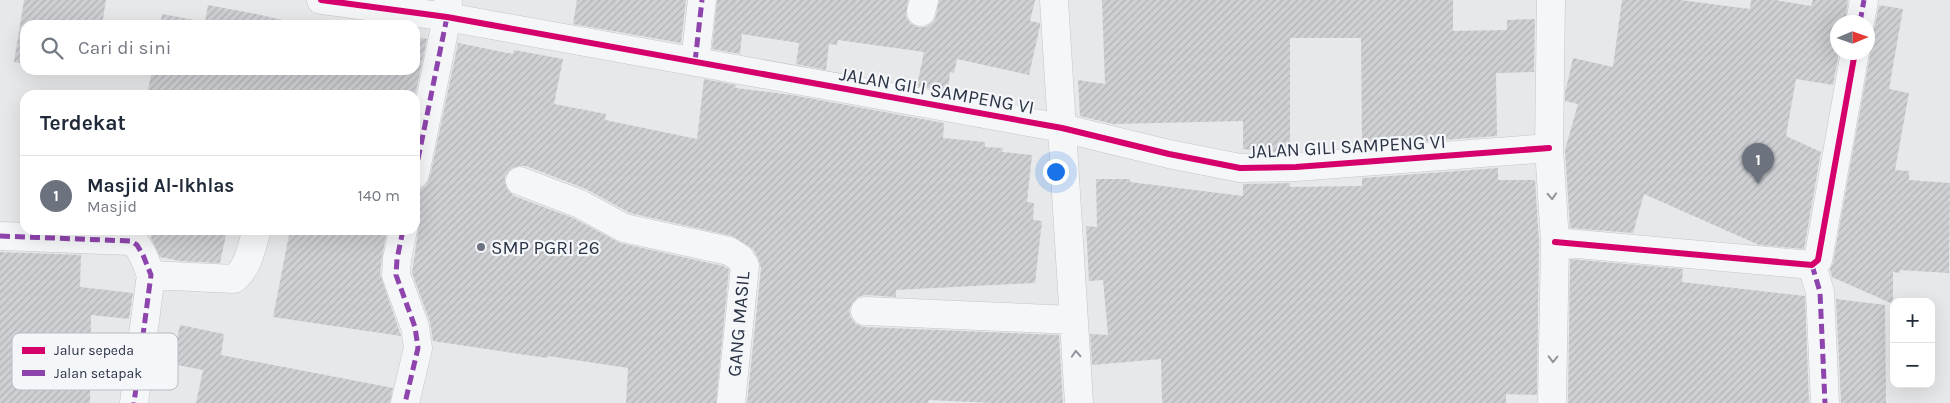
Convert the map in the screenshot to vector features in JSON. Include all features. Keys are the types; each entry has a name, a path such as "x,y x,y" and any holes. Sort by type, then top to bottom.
{"street":[{"name":"JALAN GILI SAMPENG VI","path":"321,0 448,9 695,62 1062,128 1169,154 1240,168 1296,167 1549,148"},
{"path":"695,62 702,0"},
{"name":"JALAN GILI SAMPENG VI","path":"1054,0 1078,403"},
{"path":"1551,0 1549,148 1555,242 1552,403"},
{"path":"1861,15 1864,0"},
{"path":"420,149 448,9"},
{"path":"1555,242 1812,265 1818,260 1854,60"},
{"name":"GANG MASIL","path":"520,181 580,204 624,228 729,251 740,258 745,266 731,403"},
{"path":"151,275 234,279 242,273 247,264 256,235"},
{"path":"402,235 396,275 416,327 418,348 405,403"},
{"path":"0,236 131,241 137,245 151,275 143,333"},
{"path":"1812,265 1820,292 1825,403"},
{"path":"865,311 1074,320"},
{"path":"134,403 136,390"}],"building":[{"path":"24,0 106,0 103,20 21,20"},
{"path":"577,0 686,0 681,43 573,24"},
{"path":"717,0 908,0 906,17 911,24 918,27 926,27 933,22 936,16 939,0 1035,0 1030,21 1040,23 1040,26 1029,75 957,59 954,73 950,72 948,92 917,86 924,52 838,40 837,45 829,44 826,70 796,64 799,43 742,34 740,54 712,49"},
{"path":"1102,0 1453,0 1453,31 1507,30 1507,20 1535,19 1534,72 1496,73 1497,136 1362,146 1361,38 1290,38 1290,151 1264,152 1243,149 1243,121 1113,124 1080,116 1078,80 1105,84"},
{"path":"1622,0 1680,0 1750,9 1751,0 1775,0 1811,6 1813,0 1848,0 1846,15 1830,15 1830,60 1838,60 1833,85 1796,79 1786,136 1821,152 1804,249 1759,245 1644,194 1633,233 1570,228 1565,150 1578,104 1565,101 1565,93 1573,58 1613,67"},
{"path":"208,5 283,20 205,20"},
{"path":"1879,5 1903,9 1889,89 1909,93 1895,170 1909,171 1909,180 1950,183 1949,273 1900,270 1900,273 1893,272 1893,298 1890,298 1890,303 1832,277 1830,269 1833,263 1869,60 1875,60 1875,25"},
{"path":"162,14 194,20 161,20"},
{"path":"20,25 20,63 14,62"},
{"path":"420,38 427,39 420,72"},
{"path":"458,43 513,54 514,50 563,59 554,104 606,114 605,120 697,139 704,79 736,85 735,88 792,95 944,123 943,138 985,142 985,147 1003,148 1002,152 1032,155 1027,202 1034,203 1033,220 1042,221 1035,283 896,290 896,297 866,295 858,297 852,303 849,311 851,318 856,324 864,327 1059,335 1063,403 992,403 929,400 928,403 747,403 761,268 753,249 732,236 630,213 586,189 526,166 518,166 511,169 505,176 508,190 514,196 573,218 620,243 723,266 729,269 716,403 626,403 628,368 433,341 430,322 412,273 418,235 420,235 420,189 426,185 430,177"},
{"path":"151,75 419,75 416,90 148,90"},
{"path":"1498,168 1498,180 1535,180 1539,242 1537,395 1506,394 1506,403 1162,403 1161,359 1092,365 1090,334 1108,335 1103,280 1089,281 1086,226 1097,227 1096,179 1130,179 1130,182 1243,196 1243,184 1290,183 1290,187 1362,186 1362,178"},
{"path":"152,235 226,235 220,263 180,261 160,257 151,238"},
{"path":"289,235 386,235 380,274 401,336 273,317"},
{"path":"0,252 81,255 80,287 133,293 129,319 91,315 91,333 12,333 12,390 90,390 90,403 0,403"},
{"path":"1570,259 1683,269 1682,282 1805,296 1809,403 1568,403"},
{"path":"1836,299 1885,305 1886,403 1841,403"},
{"path":"180,325 224,334 221,355 393,388 390,403 196,403 203,370 178,365 178,335"}],"marked path":[{"path":"695,62 702,0"},
{"path":"1861,15 1864,0"},
{"path":"420,149 447,17"},
{"path":"402,235 396,275 415,327 418,348 405,403"},
{"path":"0,236 131,241 137,245 151,275 143,333"},
{"path":"1812,265 1820,292 1825,403"},
{"path":"134,403 136,390"}],"cycle path":[{"path":"321,0 447,17 1062,128 1169,154 1240,168 1296,167 1549,148"},
{"path":"1555,242 1812,265 1818,260 1854,60"}],"place":[{"name":"Masjid Al-Ikhlas","path":"1758,184"},
{"name":"SMP PGRI 26","path":"481,247"}]}
